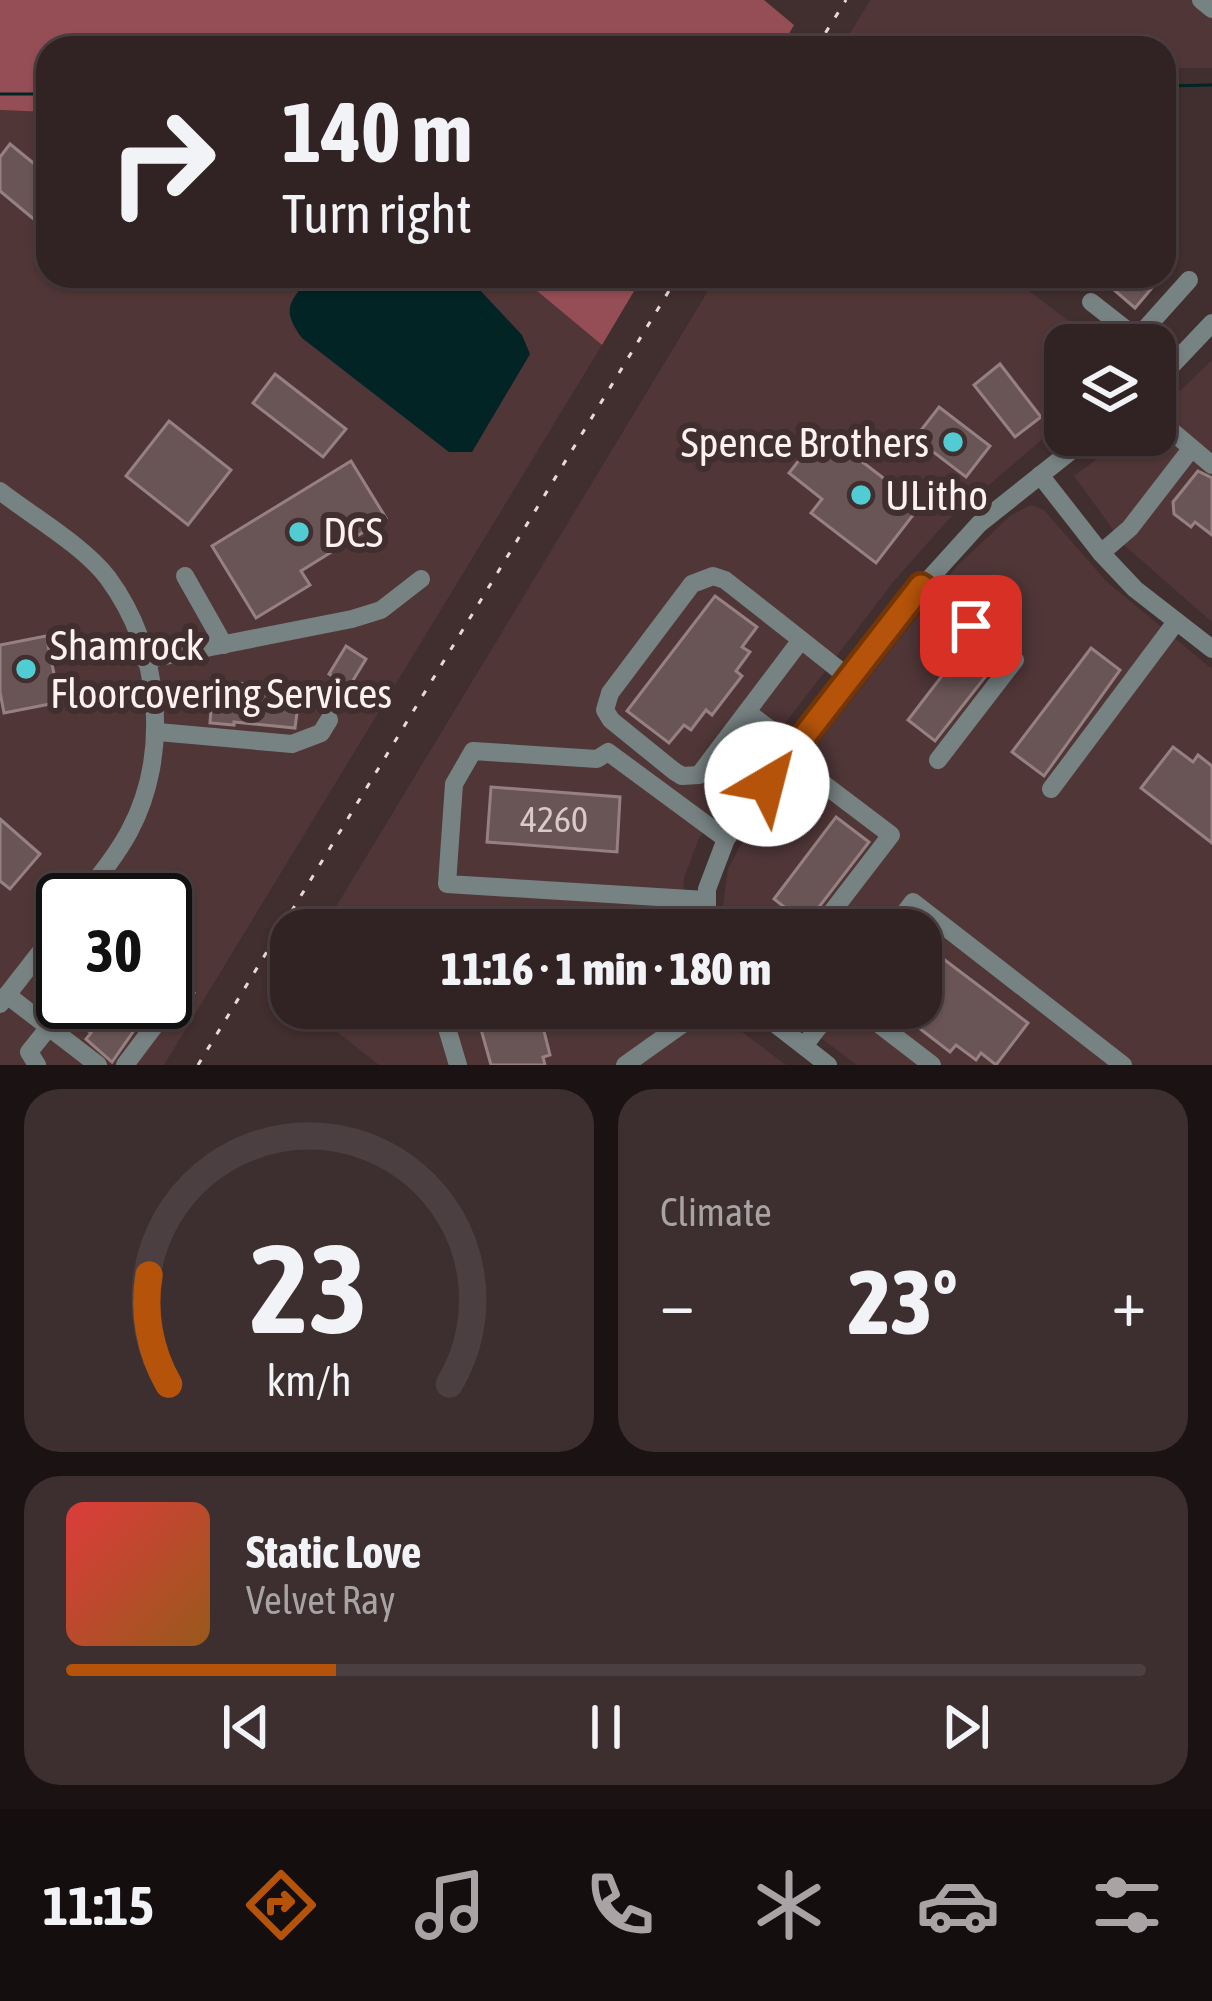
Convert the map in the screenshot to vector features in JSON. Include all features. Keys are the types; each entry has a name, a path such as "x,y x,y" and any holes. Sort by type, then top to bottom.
{"street":[{"path":"1201,0 1212,9"},
{"path":"1156,324 1189,280"},
{"path":"1091,302 1119,324"},
{"path":"1176,363 1212,323"},
{"path":"1176,435 1212,465"},
{"path":"1101,553 1130,529 1191,448"},
{"path":"706,909 713,865 726,839 921,586 980,524 1065,456"},
{"path":"1040,476 1101,553 1212,649"},
{"path":"0,491 106,576 131,619 145,661 158,732 146,793 128,834 100,873"},
{"path":"185,576 224,645"},
{"path":"801,640 699,775 674,771 611,720 605,702 692,584 703,578 725,580 801,640 849,678"},
{"path":"145,661 381,610 421,579"},
{"path":"921,586 1015,661 938,760"},
{"path":"971,626 996,594"},
{"path":"1051,789 1176,622"},
{"path":"747,712 891,836 834,909"},
{"path":"158,732 292,744 321,733 329,720"},
{"path":"706,901 447,884 454,784 473,751 597,759 608,752 726,839"},
{"path":"942,925 1123,1065"},
{"path":"36,957 3,1000 36,1020"},
{"path":"37,1065 29,1052 46,1029"},
{"path":"51,1029 98,1065"},
{"path":"125,1065 152,1029"},
{"path":"447,1029 458,1065"},
{"path":"625,1065 676,1029"},
{"path":"780,1029 814,1058 824,1029"},
{"path":"885,1029 932,1065"}],"shaded area":[{"path":"0,0 764,0 794,25 788,36 36,36 36,112 0,110"},
{"path":"870,0 1212,0 1212,68 1176,68 1176,36 848,36"},
{"path":"0,110 36,112 36,288 533,288 602,345 192,1019 192,873 36,873 36,1029 186,1029 164,1065 0,1065"},
{"path":"533,288 636,288 602,345"},
{"path":"710,288 1025,288 1073,324 1044,324 1044,438 949,519 894,581 715,815 699,838 684,878 682,909 335,909"},
{"path":"1212,360 1212,622 1125,546 1074,476 1101,456 1176,456 1176,395"},
{"path":"1031,505 1044,510 1106,581 1212,669 1212,1065 857,1065 809,1029 942,1029 942,909 723,909 728,869 746,835 956,567 1010,516"},
{"path":"334,1029 738,1029 786,1065 379,1065"}],"water":[{"path":"301,288 478,288 522,335 530,354 472,452 449,452 302,338 290,312"}],"building":[{"path":"10,144 36,165 36,221 0,191 0,157"},
{"path":"1112,288 1152,288 1135,308"},
{"path":"1000,364 1041,417 1015,437 974,385"},
{"path":"275,374 346,429 323,457 253,403"},
{"name":"Spence Brothers","path":"939,407 990,446 966,477 915,438"},
{"path":"169,421 231,470 188,525 126,476"},
{"name":"ULitho","path":"822,431 920,506 876,563 811,513 822,499 789,473"},
{"name":"DCS","path":"351,461 386,518 301,571 310,585 256,618 212,546"},
{"path":"1198,471 1212,478 1212,535 1174,514 1173,502"},
{"path":"715,596 757,627 742,647 750,652 736,671 742,676 712,715 706,710 691,730 684,725 669,743 627,711"},
{"name":"Shamrock Floorcovering Services","path":"46,636 60,702 4,713 0,645"},
{"path":"346,646 366,659 349,687 329,674"},
{"path":"965,646 993,667 935,741 908,720"},
{"path":"1091,648 1120,670 1044,776 1012,752"},
{"path":"228,682 300,690 295,728 210,723 211,709 225,710"},
{"path":"1173,747 1193,762 1198,755 1212,766 1212,843 1141,788"},
{"path":"491,787 620,797 617,852 487,842"},
{"path":"836,817 869,842 818,909 787,909 774,899"},
{"path":"0,819 40,854 10,889 0,881"},
{"path":"942,958 1028,1023 996,1065 981,1053 976,1060 956,1045 950,1052 920,1029 942,1029"},
{"path":"86,1029 135,1029 112,1062 86,1039 91,1033"},
{"path":"481,1029 552,1029 544,1031 550,1055 543,1057 545,1065 491,1065"}],"waterway":[{"path":"1176,86 1212,85"},
{"path":"0,94 36,94"}],"railway":[{"path":"824,36 846,0"},
{"path":"198,1065 671,288"}],"place":[{"name":"Spence Brothers","path":"953,442"},
{"name":"ULitho","path":"861,495"},
{"name":"DCS","path":"299,532"},
{"name":"Shamrock Floorcovering Services","path":"26,669"}],"route":[{"path":"767,784 921,586 971,626"}]}
